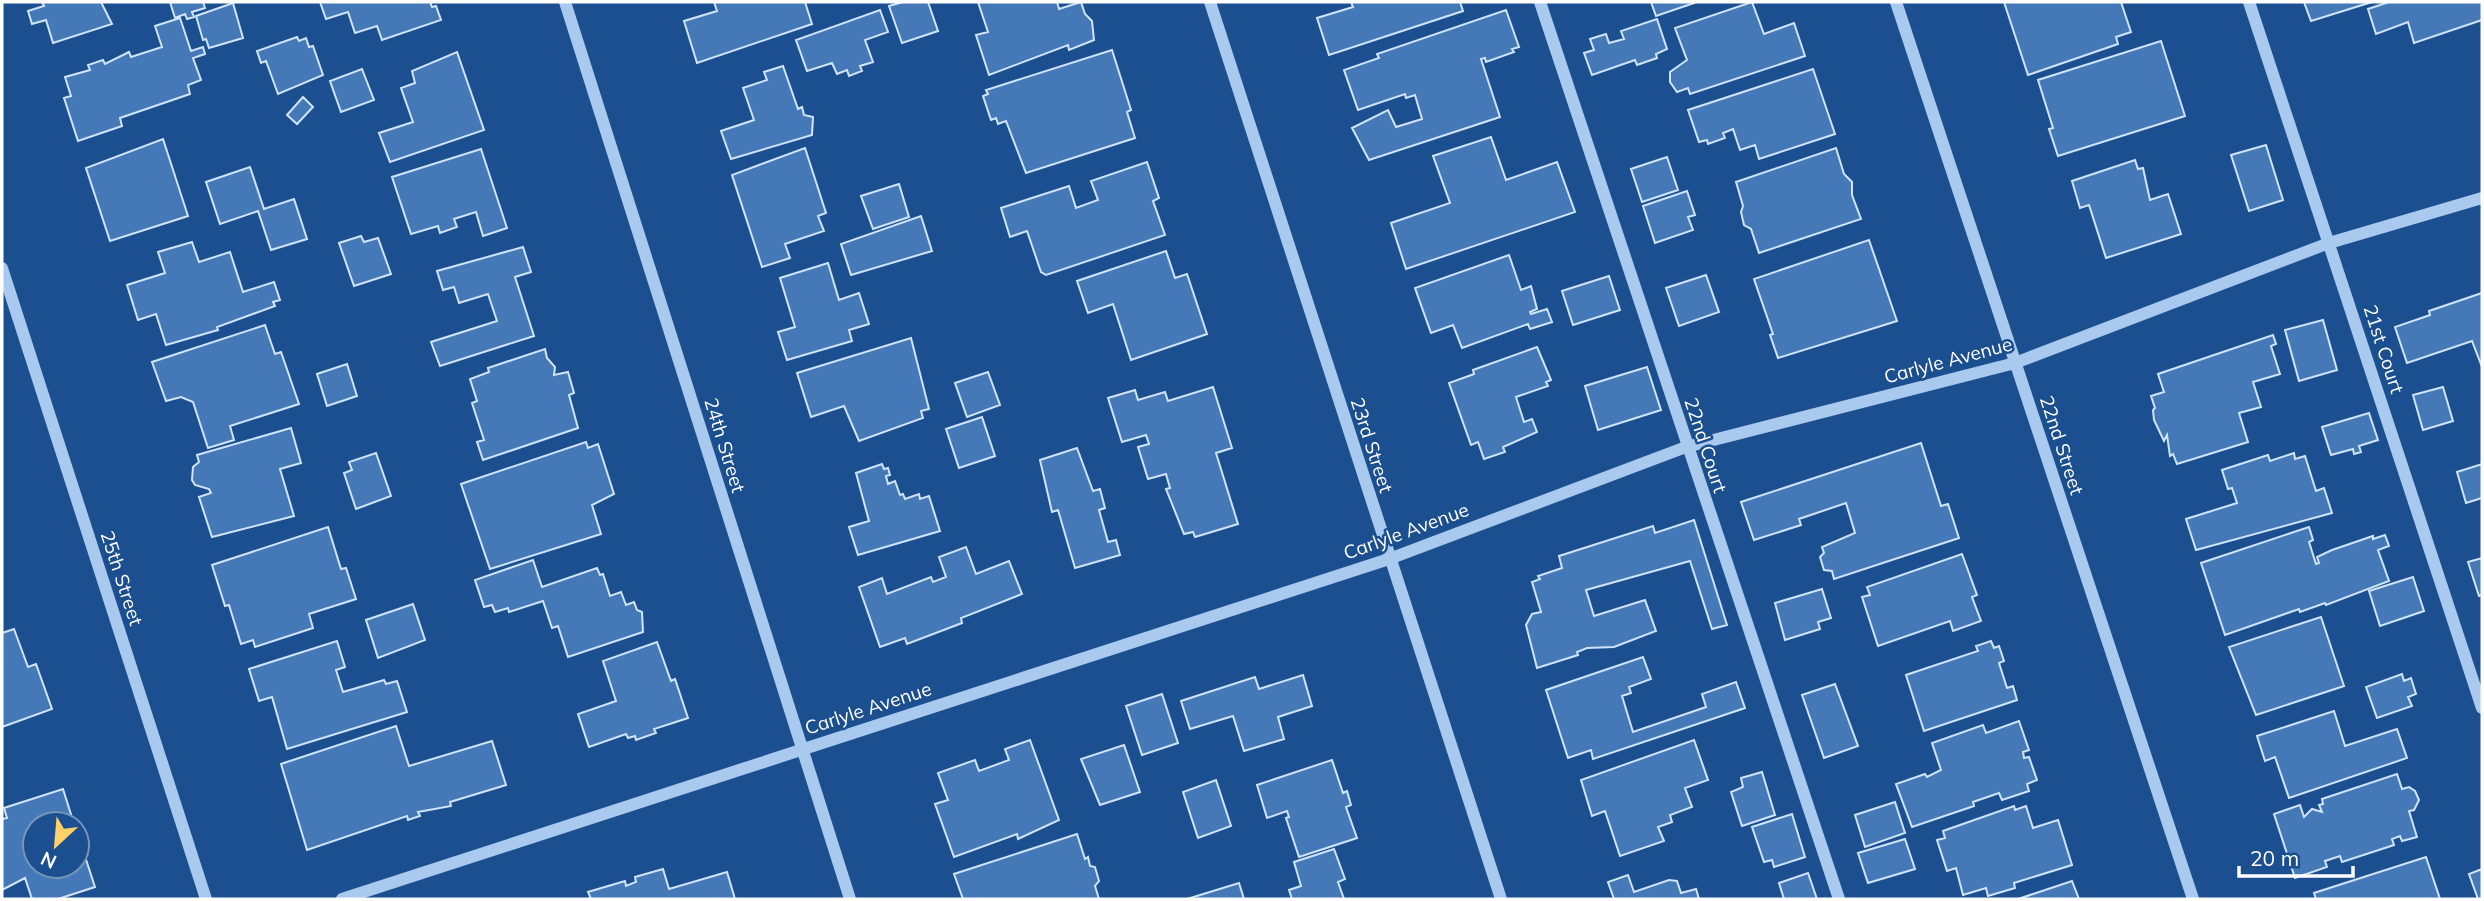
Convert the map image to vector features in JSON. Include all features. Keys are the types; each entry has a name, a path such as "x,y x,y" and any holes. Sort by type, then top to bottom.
{"street":[{"name":"24th Street","path":"565,2 850,899"},
{"name":"23rd Street","path":"1210,2 1501,899"},
{"name":"22nd Court","path":"1540,2 1686,447 1839,899"},
{"name":"22nd Street","path":"1896,2 2193,899"},
{"name":"21st Court","path":"2249,2 2482,708"},
{"name":"Carlyle Avenue","path":"342,899 1389,559 1686,447 2015,363 2329,243 2482,198"},
{"name":"25th Street","path":"2,268 205,899"}],"building":[{"path":"42,2 101,2 112,24 53,43 46,20 32,24 28,11 44,6"},
{"path":"170,2 203,2 205,8 192,12 194,17 187,19 185,14 175,18"},
{"path":"320,2 430,2 432,7 436,6 441,20 382,40 377,26 355,33 348,12 326,19"},
{"path":"714,2 805,2 812,24 697,63 684,21 717,11"},
{"path":"903,2 928,2 938,31 902,43 889,6"},
{"path":"978,2 1057,2 1059,9 1081,2 1085,14 1092,21 1094,40 1069,50 1068,45 989,75 976,35 988,32"},
{"path":"1351,2 1460,2 1463,11 1329,55 1317,18 1353,7"},
{"path":"1651,2 1697,2 1656,16"},
{"path":"1752,2 1764,34 1794,23 1805,56 1690,94 1688,88 1677,92 1670,82 1670,72 1687,60 1675,28"},
{"path":"2004,2 2121,2 2131,32 2116,37 2118,44 2028,75"},
{"path":"2304,2 2372,2 2311,21"},
{"path":"2389,2 2482,2 2482,20 2414,43 2408,22 2376,34 2368,9"},
{"path":"233,3 243,38 209,48 206,39 203,40 196,16"},
{"path":"880,10 888,32 865,40 873,62 860,66 862,71 849,76 847,70 837,74 832,63 807,71 796,40"},
{"path":"1506,10 1519,47 1512,49 1514,52 1486,62 1485,58 1481,59 1500,117 1369,160 1352,128 1388,110 1396,127 1422,119 1415,95 1406,98 1405,94 1358,110 1344,70 1379,58 1377,54"},
{"path":"180,18 191,51 203,47 205,54 193,58 201,80 188,85 190,94 120,118 122,126 78,141 64,98 71,96 65,77 90,70 88,65 103,60 105,64 129,52 131,57 162,47 155,26"},
{"path":"1657,19 1667,49 1656,54 1657,58 1637,65 1635,60 1592,75 1584,53 1594,50 1590,39 1606,34 1609,43 1624,39 1621,31"},
{"path":"297,37 299,41 306,38 309,47 313,46 323,75 278,94 266,61 261,63 257,51"},
{"path":"2161,41 2185,116 2058,156 2049,129 2053,128 2038,80"},
{"path":"1112,50 1131,110 1127,112 1135,138 1026,173 1006,121 998,124 996,118 991,120 983,96 988,94 986,90"},
{"path":"457,52 484,130 390,162 379,133 413,122 401,88 415,83 412,71"},
{"path":"783,66 798,109 802,107 804,115 813,117 812,135 731,159 721,131 754,120 743,88 767,80 764,72"},
{"path":"362,69 374,100 341,112 330,81"},
{"path":"1813,69 1835,134 1759,159 1755,145 1740,150 1733,129 1723,133 1725,138 1708,144 1707,140 1699,142 1688,110"},
{"path":"303,97 313,107 297,124 287,115"},
{"path":"1491,137 1506,180 1557,162 1575,212 1406,269 1391,223 1450,203 1433,156"},
{"path":"163,139 188,216 110,241 86,168"},
{"path":"2266,145 2283,200 2249,211 2231,155"},
{"path":"805,148 826,213 818,216 824,231 785,244 790,258 762,267 732,175"},
{"path":"1836,148 1844,174 1852,182 1852,195 1861,219 1759,253 1751,229 1744,225 1741,212 1743,206 1736,182"},
{"path":"481,149 507,228 483,236 476,212 454,219 457,227 440,233 438,226 411,234 392,177"},
{"path":"1667,157 1678,190 1642,202 1631,169"},
{"path":"2135,160 2138,169 2143,168 2150,200 2168,194 2181,234 2106,258 2089,205 2080,208 2072,181"},
{"path":"1147,162 1159,198 1153,201 1165,235 1046,275 1041,272 1027,231 1010,237 1001,208 1069,186 1076,208 1098,200 1091,181"},
{"path":"250,167 264,209 294,199 307,239 271,250 258,211 220,224 206,182"},
{"path":"899,184 909,217 873,229 861,196"},
{"path":"1687,191 1695,215 1688,217 1693,230 1655,243 1643,206"},
{"path":"921,216 932,251 851,275 841,244"},
{"path":"361,236 364,242 378,238 391,274 354,286 339,243"},
{"path":"1869,240 1897,321 1778,358 1770,335 1773,334 1754,279"},
{"path":"192,242 199,262 230,252 243,292 274,282 280,300 273,302 275,306 217,327 218,330 166,345 156,314 138,320 127,285 165,273 158,252"},
{"path":"523,247 531,272 515,277 534,336 440,366 431,342 497,321 488,294 459,303 454,287 443,290 437,271"},
{"path":"1166,251 1175,278 1187,274 1207,334 1131,360 1113,304 1088,313 1077,281"},
{"path":"1509,255 1521,290 1531,286 1537,309 1530,312 1531,314 1547,309 1552,322 1530,329 1528,324 1462,348 1453,325 1431,333 1415,288"},
{"path":"828,263 839,300 859,293 869,324 849,330 852,341 787,360 778,332 795,327 780,278"},
{"path":"1706,275 1719,312 1679,326 1666,288"},
{"path":"1609,276 1620,310 1573,325 1562,291"},
{"path":"2482,293 2482,367 2472,341 2407,363 2395,327 2430,315 2429,311"},
{"path":"2323,320 2337,370 2299,381 2285,330"},
{"path":"265,325 275,354 281,352 299,404 230,426 234,440 208,448 193,402 181,397 166,401 152,362"},
{"path":"2273,335 2276,344 2271,346 2280,374 2253,382 2261,407 2239,413 2248,442 2177,464 2173,454 2170,456 2167,435 2164,441 2154,420 2155,408 2151,396 2164,392 2158,374"},
{"path":"911,338 929,409 921,411 923,418 859,441 844,406 811,417 797,373"},
{"path":"1537,347 1551,380 1546,382 1548,386 1516,397 1524,422 1532,419 1537,432 1503,447 1505,452 1484,459 1478,442 1471,445 1449,383 1474,374 1473,370"},
{"path":"545,349 547,358 555,367 554,375 568,372 574,393 569,395 578,428 483,460 477,442 484,440 472,403 477,401 470,379 489,372 488,368"},
{"path":"347,364 357,396 327,406 317,374"},
{"path":"1647,367 1661,410 1598,430 1585,386"},
{"path":"988,372 1000,405 967,417 955,383"},
{"path":"1213,387 1232,448 1216,453 1238,524 1195,537 1193,532 1184,534 1166,489 1170,488 1166,474 1148,479 1138,447 1149,444 1146,435 1122,442 1108,398 1135,390 1138,400 1165,392 1168,401"},
{"path":"2443,387 2453,421 2423,430 2413,395"},
{"path":"2369,413 2378,440 2359,446 2361,452 2354,454 2353,449 2331,455 2322,427"},
{"path":"982,417 995,456 959,468 946,429"},
{"path":"291,428 301,463 280,469 294,516 212,537 199,497 211,493 209,489 195,485 192,480 193,467 199,462 197,455"},
{"path":"586,442 588,448 598,444 614,494 592,505 601,534 490,569 461,484"},
{"path":"1921,443 1941,506 1948,504 1959,538 1834,579 1832,571 1824,570 1820,557 1824,553 1822,547 1855,533 1846,503 1799,519 1801,525 1754,540 1741,502"},
{"path":"1077,448 1093,491 1100,489 1105,508 1099,510 1108,542 1116,540 1120,555 1075,568 1058,510 1052,512 1040,460"},
{"path":"376,453 391,496 356,509 344,473 352,470 349,462"},
{"path":"2294,453 2295,459 2305,456 2316,491 2324,488 2332,513 2196,550 2186,519 2237,503 2232,488 2228,489 2222,470 2268,455 2270,461"},
{"path":"882,464 884,469 888,468 888,484 895,481 900,495 903,494 905,499 919,494 920,499 929,496 940,531 858,555 849,527 869,521 856,473"},
{"path":"2482,464 2482,498 2466,503 2457,472"},
{"path":"1694,520 1727,625 1712,629 1690,561 1586,590 1594,616 1645,600 1656,631 1614,647 1587,648 1577,652 1578,655 1537,668 1526,625 1532,614 1541,612 1532,582 1540,579 1538,576 1562,568 1559,556 1653,526 1655,533"},
{"path":"328,527 341,569 346,568 356,599 309,614 313,628 255,647 253,640 241,644 229,605 225,606 212,565"},
{"path":"2309,527 2313,540 2309,542 2316,564 2319,563 2317,557 2332,550 2373,536 2373,539 2385,535 2389,546 2378,550 2389,581 2326,605 2325,603 2300,612 2299,609 2225,635 2201,563"},
{"path":"966,547 976,574 1009,561 1022,594 961,618 962,623 907,644 905,638 880,647 859,587 882,578 887,594 931,577 933,582 946,577 939,557"},
{"path":"1962,554 1977,595 1972,597 1981,621 1953,631 1950,621 1878,646 1862,597 1870,595 1867,587"},
{"path":"2482,558 2482,595 2479,596 2468,562"},
{"path":"533,560 542,587 597,568 600,575 603,574 610,596 621,592 626,605 634,602 637,610 642,612 643,632 568,657 558,626 552,628 543,601 509,612 508,608 495,612 492,605 484,607 475,580"},
{"path":"2413,577 2424,611 2380,626 2369,591"},
{"path":"1822,589 1831,618 1818,622 1820,629 1785,640 1775,603"},
{"path":"413,604 425,640 378,658 366,620"},
{"path":"2321,617 2344,686 2256,715 2229,647"},
{"path":"14,629 28,667 36,664 52,709 2,727 2,633"},
{"path":"337,641 345,667 336,670 343,692 384,680 386,684 397,681 407,712 287,749 272,697 259,701 249,669"},
{"path":"1991,641 1994,648 1999,646 2004,661 1999,663 2007,688 2013,686 2017,700 1924,731 1906,675 1978,651 1976,646"},
{"path":"657,642 671,681 675,679 688,718 654,729 656,733 636,740 635,736 628,738 626,734 589,747 578,714 616,701 603,661"},
{"path":"1643,657 1651,679 1629,687 1631,693 1622,696 1633,732 1706,707 1702,694 1736,682 1745,708 1593,759 1591,750 1568,758 1546,690"},
{"path":"2402,674 2404,681 2411,678 2416,694 2408,697 2412,706 2377,718 2366,687"},
{"path":"1303,675 1312,706 1278,717 1284,739 1244,751 1233,716 1190,729 1181,701 1255,677 1259,689"},
{"path":"1835,684 1858,746 1824,758 1802,695"},
{"path":"1162,694 1178,743 1142,755 1126,706"},
{"path":"2334,711 2345,746 2397,729 2407,758 2289,798 2275,757 2265,761 2257,736"},
{"path":"2019,721 2029,750 2023,752 2024,758 2029,757 2037,780 2027,784 2029,791 2002,800 1999,793 1973,802 1974,806 1912,827 1896,784 1925,774 1927,777 1941,770 1932,743 1983,725 1986,733"},
{"path":"396,726 409,766 492,741 506,785 450,802 451,806 418,812 420,816 408,820 407,816 307,850 281,764"},
{"path":"1030,740 1059,820 1018,839 1017,834 954,857 935,804 948,800 938,773 975,760 979,771 1009,760 1005,749"},
{"path":"1694,740 1708,780 1685,788 1692,807 1670,815 1672,822 1658,827 1664,841 1620,856 1605,811 1592,816 1581,780"},
{"path":"1124,745 1140,792 1100,805 1081,759"},
{"path":"1332,760 1343,793 1347,791 1351,805 1346,807 1357,838 1299,857 1286,818 1289,817 1287,811 1267,818 1257,785"},
{"path":"1762,772 1775,815 1742,826 1731,792 1743,787 1741,778"},
{"path":"2397,774 2402,789 2409,787 2415,791 2419,800 2414,810 2409,811 2417,837 2402,841 2400,836 2392,839 2394,845 2342,862 2340,856 2325,861 2327,867 2295,878 2274,814 2300,805 2304,817 2312,809 2322,812 2319,805 2323,804 2322,799"},
{"path":"1216,780 1231,826 1198,838 1183,792"},
{"path":"63,789 70,810 21,810 21,880 2,890 2,819 7,818 4,808"},
{"path":"1895,802 1905,833 1865,847 1855,815"},
{"path":"2014,806 2015,810 2026,806 2033,828 2058,820 2072,865 2014,883 2015,888 1988,896 1986,888 1963,895 1956,868 1947,871 1937,840 1945,838 1943,831"},
{"path":"1792,814 1805,857 1774,867 1772,860 1764,862 1752,827"},
{"path":"1077,834 1085,859 1088,857 1090,866 1095,867 1099,881 1095,886 1099,899 963,899 954,874"},
{"path":"1905,839 1915,869 1868,883 1858,853"},
{"path":"1334,849 1345,879 1338,882 1344,899 1292,899 1289,890 1301,886 1294,862"},
{"path":"2426,857 2440,899 2316,899 2314,893"},
{"path":"663,869 669,889 727,872 735,899 591,899 588,892 625,881 626,886 636,882 635,877"},
{"path":"2482,869 2482,899 2478,899 2469,874"},
{"path":"1808,873 1817,899 1784,899 1779,883"},
{"path":"91,875 95,887 58,899 32,899 26,880 91,880"},
{"path":"1628,875 1634,892 1669,880 1677,881 1681,893 1696,889 1699,899 1614,899 1608,882"},
{"path":"2072,881 2079,899 2018,899"},
{"path":"1239,883 1244,899 1187,899"}]}
